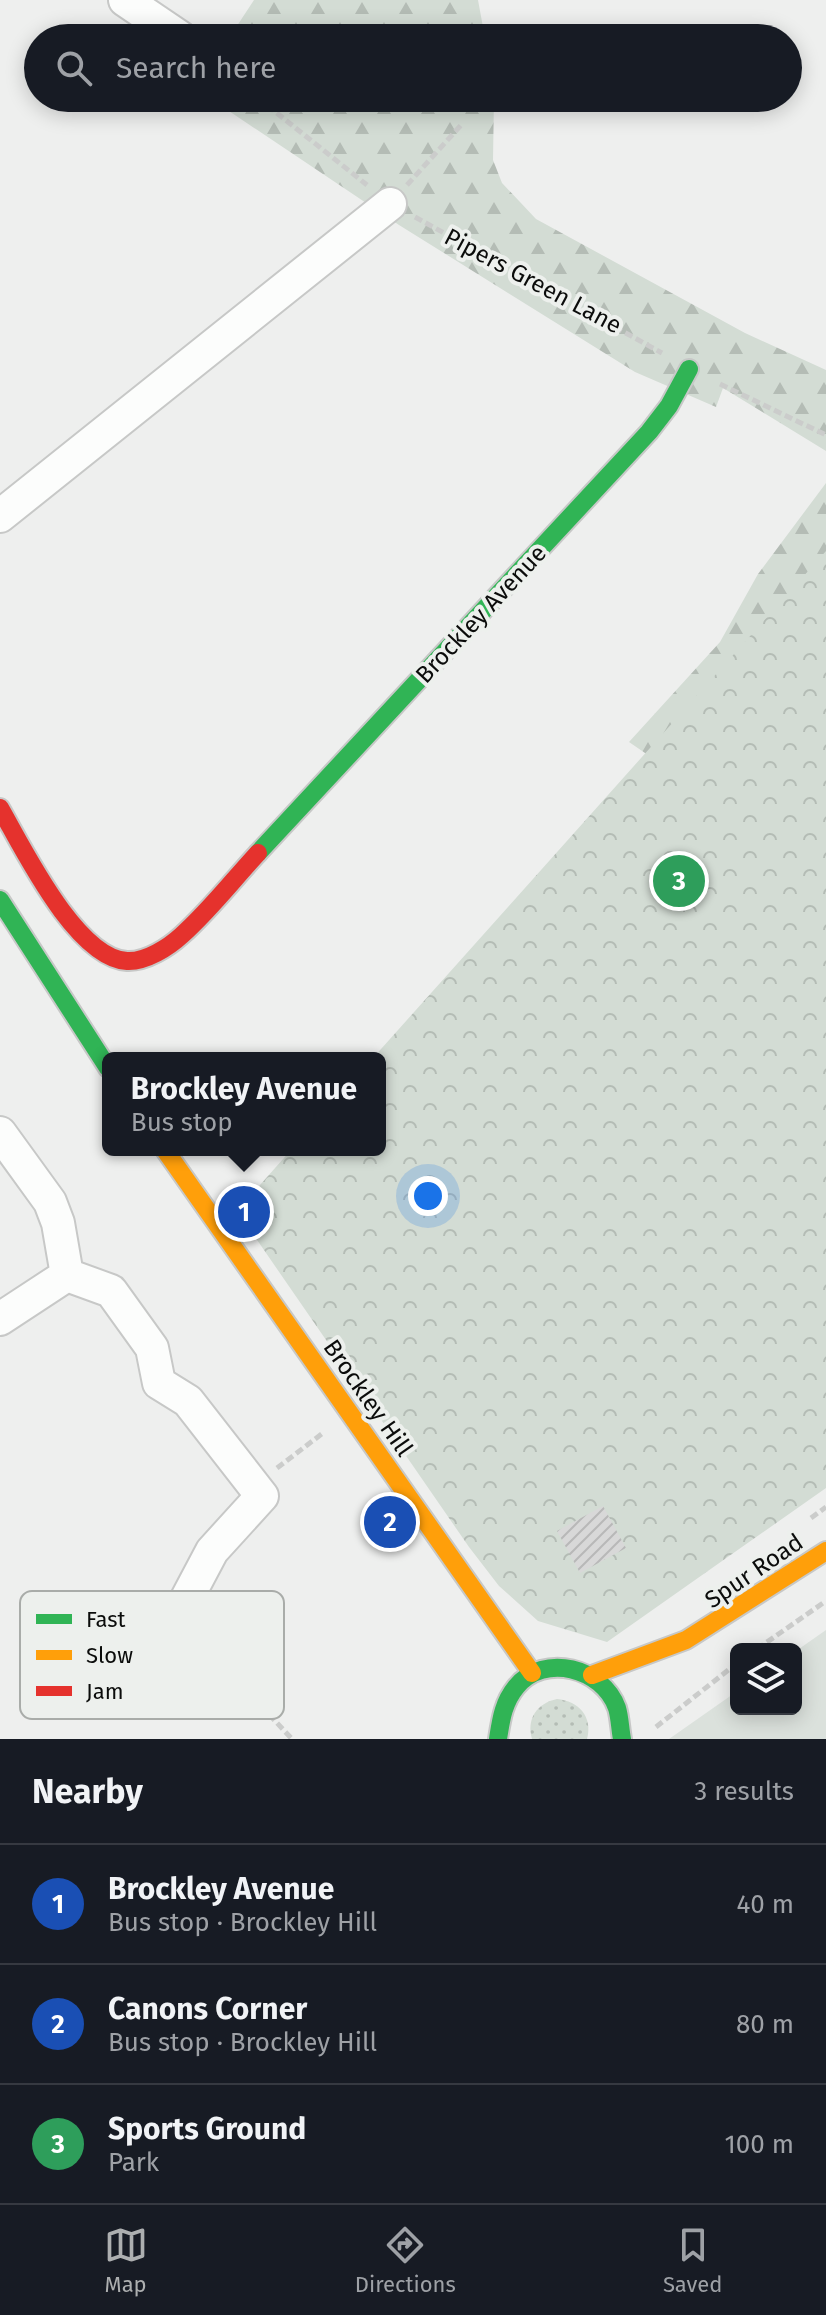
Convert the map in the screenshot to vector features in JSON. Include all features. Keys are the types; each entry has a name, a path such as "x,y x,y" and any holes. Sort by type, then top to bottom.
{"main road":[{"name":"Brockley Avenue","path":"0,808 67,917 98,953 125,962 153,955 182,935 649,432 669,406 689,369"},
{"path":"0,900 102,1059"},
{"name":"Brockley Hill","path":"169,1156 532,1673"},
{"name":"Spur Road","path":"592,1675 639,1663 709,1630 826,1551"},
{"name":"Spur Road","path":"670,1667 709,1630"},
{"path":"482,1739 506,1696 532,1673 566,1667 592,1675 616,1702 622,1735"},
{"path":"622,1735 636,1702"},
{"path":"497,1717 498,1739"}],"street":[{"path":"125,0 160,24"},
{"path":"0,516 390,204"},
{"path":"0,1133 50,1202 58,1223 67,1275"},
{"path":"0,1319 67,1275"},
{"path":"67,1275 111,1291 152,1348 159,1383 188,1401 262,1496 212,1551 191,1591"}],"path":[{"name":"Pipers Green Lane","path":"275,112 390,204 629,332 689,369 826,435"},
{"path":"390,204 462,124"},
{"path":"254,1486 349,1413"},
{"path":"766,1643 826,1601"},
{"path":"653,1731 671,1708 730,1668"},
{"path":"273,1719 292,1739"}],"shaded area":[{"path":"826,1630 826,1739 669,1739 730,1696 730,1715 802,1715 802,1647"}],"green space":[{"path":"254,0 478,0 482,24 238,24"},
{"path":"230,112 494,112 493,160 502,183 536,219 745,333 826,370 826,451 723,388 716,407 635,372 399,225"},
{"path":"826,483 826,674 696,788 629,742 720,642 758,574"},
{"path":"826,551 826,1488 607,1642 538,1621 499,1586 237,1211 286,1156 386,1156 386,1052 378,1052"},
{"path":"557,1699 572,1703 586,1717 587,1739 532,1739 531,1725 535,1713 544,1704"}],"building":[{"path":"603,1506 626,1548 580,1573 557,1531"}],"traffic: fast":[{"path":"258,853 649,432 669,406 689,369"},
{"path":"0,900 102,1059"},
{"path":"498,1739 505,1705 516,1687 528,1676 557,1668 572,1669 586,1675 610,1694 617,1708 622,1739"}],"traffic: slow":[{"path":"169,1156 532,1673"},
{"path":"592,1675 686,1640 826,1551"}],"traffic: jam":[{"path":"0,808 37,873 70,922 108,955 127,961 149,956 177,940 258,853"}],"place":[{"name":"Sports Ground","path":"679,881"},
{"name":"Brockley Avenue","path":"244,1212"},
{"name":"Canons Corner","path":"390,1522"}]}
